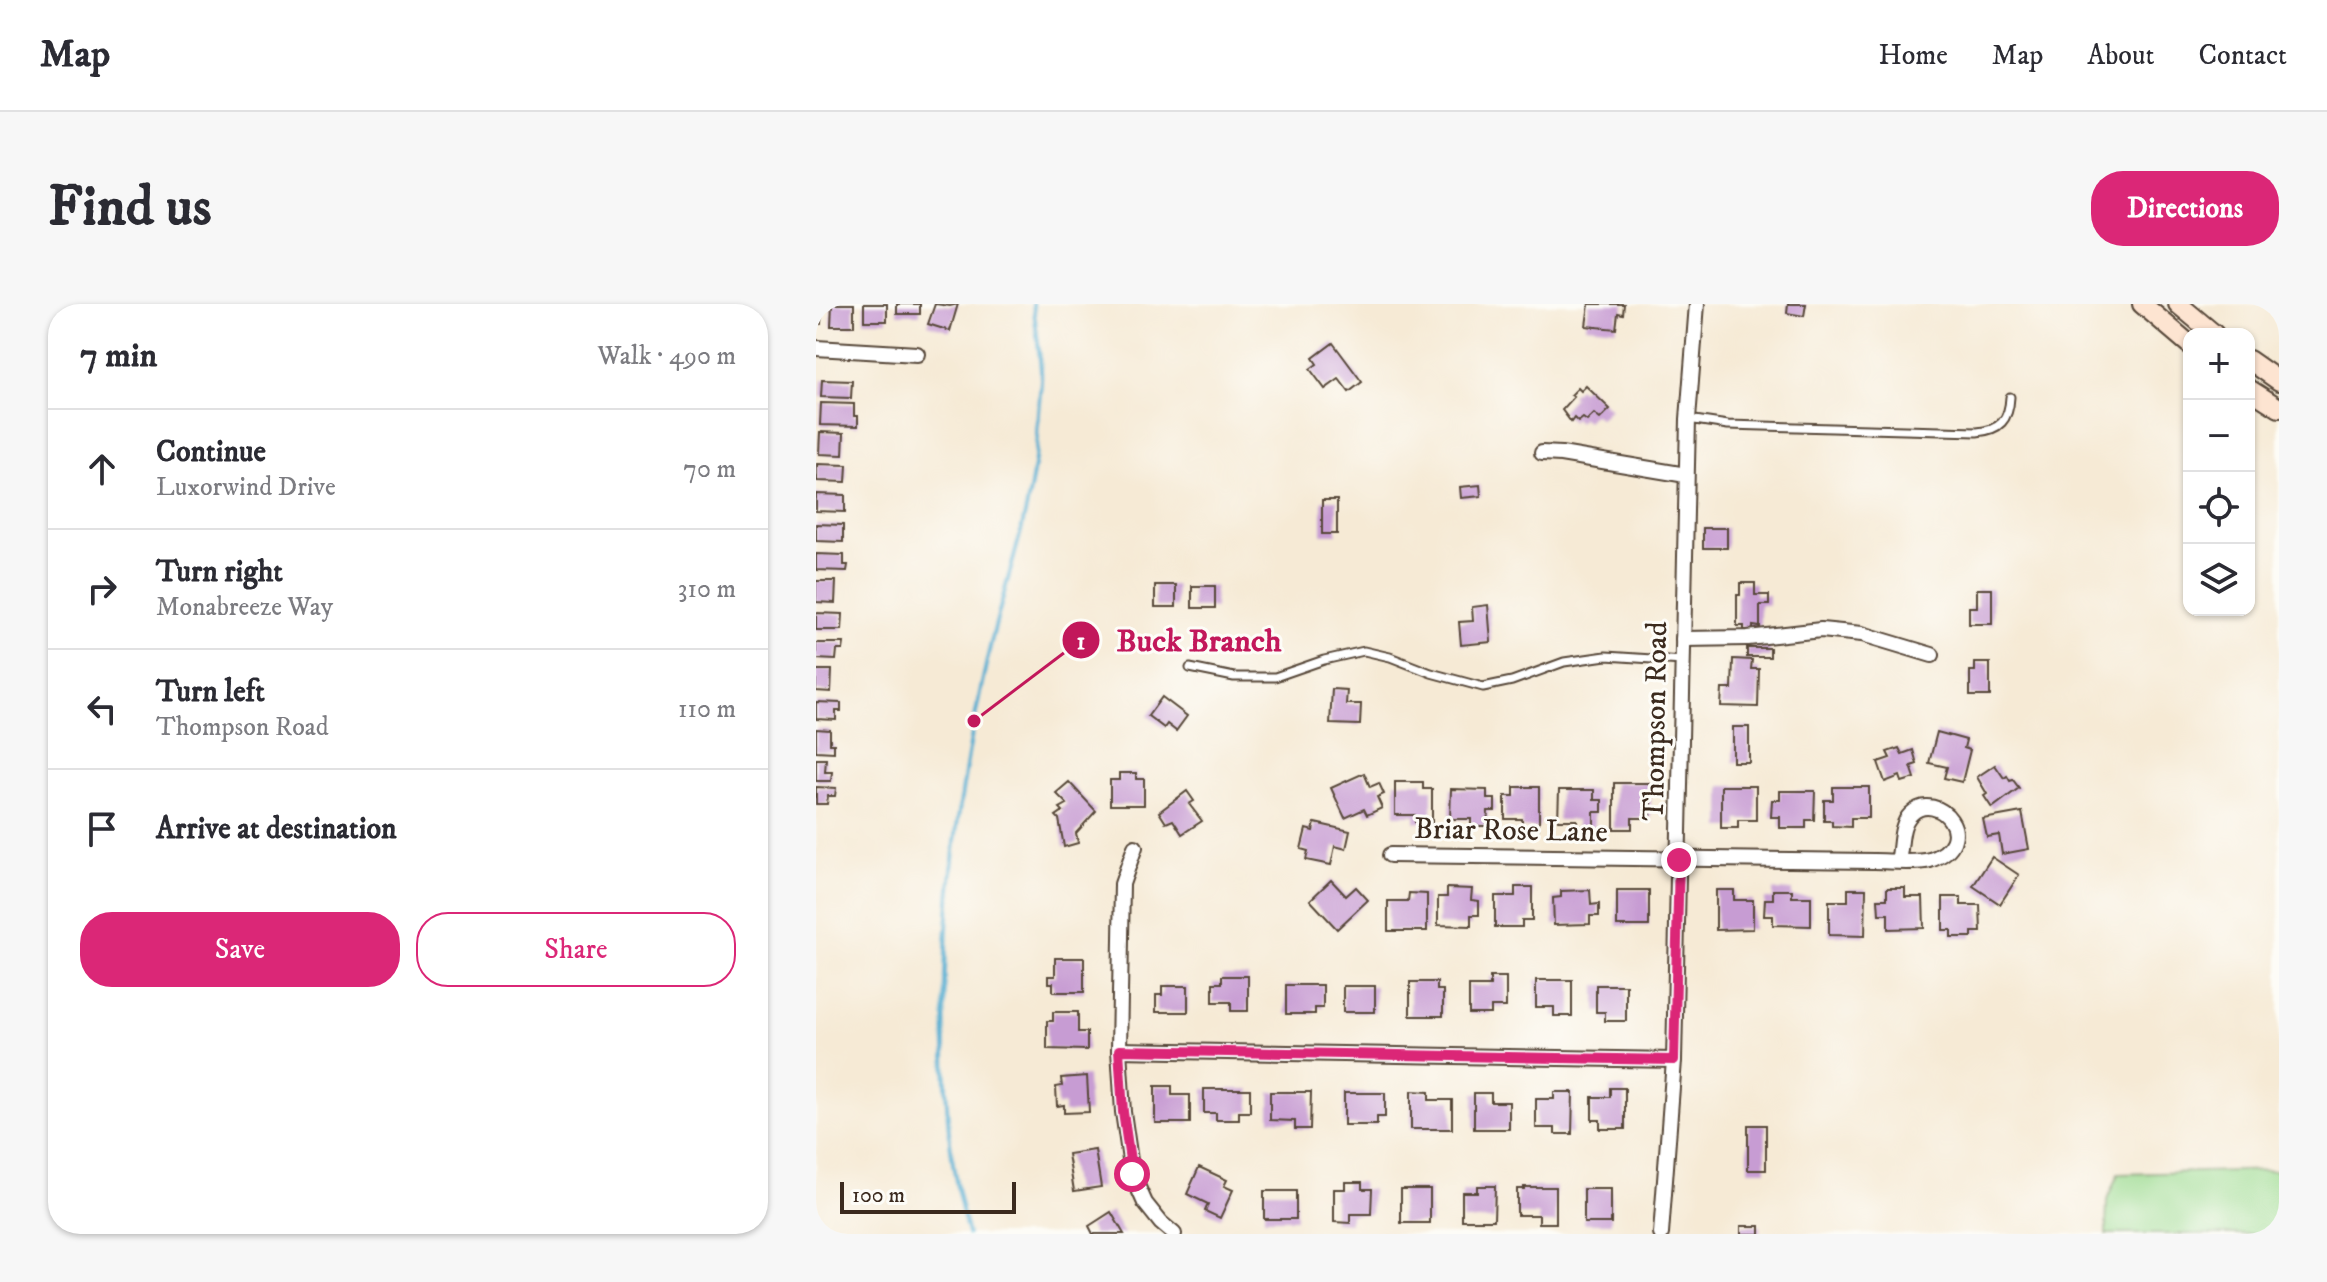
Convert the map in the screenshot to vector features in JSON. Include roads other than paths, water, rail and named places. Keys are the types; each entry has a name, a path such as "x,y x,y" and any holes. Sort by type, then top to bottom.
{"main road":[{"path":"2142,304 2183,339"},
{"path":"2178,304 2207,328"},
{"path":"2255,364 2279,381"},
{"path":"2255,393 2279,408"}],"street":[{"name":"Thompson Road","path":"1661,1234 1674,1060 1686,475 1697,304"},
{"path":"816,348 917,354"},
{"path":"1542,453 1686,475"},
{"path":"1683,639 1748,638 1821,630 1862,634 1932,655"},
{"path":"1938,809 1953,821 1953,842 1947,851 1927,861 1898,861 1903,828 1916,810 1938,809"},
{"path":"1135,847 1122,884 1119,1050 1123,1112 1132,1174 1145,1203 1174,1234"},
{"name":"Briar Rose Lane","path":"1390,855 1898,861"},
{"path":"1119,1050 1674,1060"}],"lane":[{"path":"1688,419 1728,425 1977,432 2002,425 2008,415 2010,397"},
{"path":"1190,668 1234,677 1275,677 1324,660 1364,651 1483,687 1512,681 1564,662 1606,656 1683,661"}],"waterway":[{"path":"968,1234 953,1165 946,1096 944,999 949,902 960,805 977,709 1025,515 1035,460 1041,375 1033,304"}],"place":[{"name":"Buck Branch","path":"974,721"}]}
